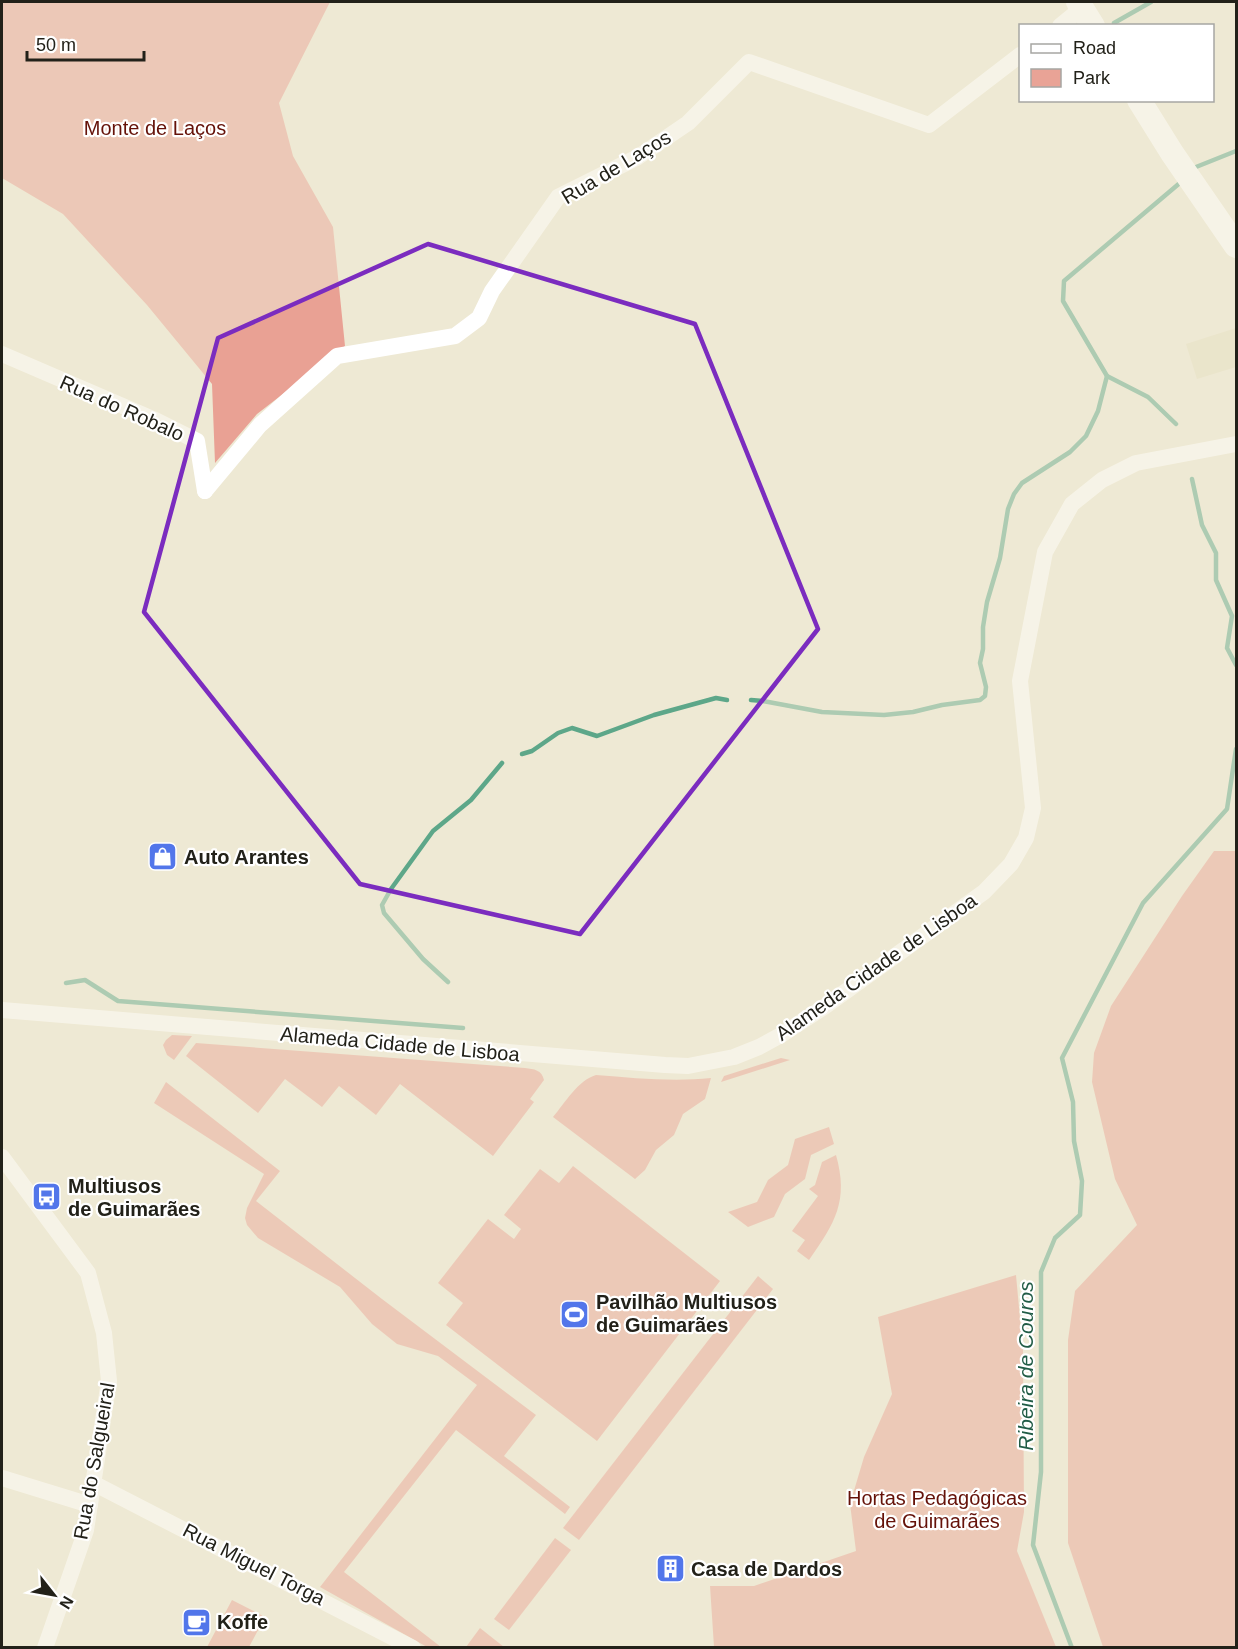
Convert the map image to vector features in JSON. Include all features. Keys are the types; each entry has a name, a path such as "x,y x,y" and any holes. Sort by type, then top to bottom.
{"street":[{"path":"1063,24 1084,12"},
{"name":"Rua de Laços","path":"205,491 260,426 337,356 455,336 479,318 492,291 558,197 638,157 688,123 749,62 929,125 1019,56"},
{"path":"1140,102 1236,246"},
{"name":"Rua do Robalo","path":"2,354 153,419 197,441 205,491"},
{"name":"Alameda Cidade de Lisboa","path":"2,1010 664,1065 688,1066 706,1063 734,1057 759,1047 824,1007 984,892 1011,864 1026,838 1033,808 1020,681 1046,552 1072,504 1102,480 1137,463 1236,444"},
{"name":"Rua do Salgueiral","path":"2,1157 88,1273 104,1333 109,1381 86,1530 45,1647"},
{"path":"2,1478 90,1505"},
{"name":"Rua Miguel Torga","path":"93,1483 413,1647"}],"highlighted area":[{"path":"428,244 695,324 818,629 580,934 360,884 144,612 218,338"}],"shaded area":[{"path":"1236,328 1236,367 1197,379 1186,344"}],"green space":[{"name":"Monte de Laços","path":"2,2 330,2 279,103 293,156 333,227 345,346 257,414 215,463 212,384 147,305 63,214 2,178"},
{"name":"Hortas Pedagógicas de Guimarães","path":"1214,851 1236,851 1236,1647 1103,1647 1068,1543 1068,1340 1075,1291 1137,1225 1115,1179 1092,1082 1094,1053 1111,1006"},
{"path":"172,1035 192,1036 174,1060 167,1055 163,1045"},
{"path":"196,1043 525,1068 539,1072 544,1080 530,1099 534,1102 493,1156 400,1084 376,1115 339,1086 322,1107 285,1079 258,1113 186,1056"},
{"path":"781,1058 790,1060 721,1082 724,1076"},
{"path":"596,1075 668,1080 711,1078 705,1099 683,1114 674,1135 656,1150 645,1170 635,1179 553,1117 583,1082"},
{"path":"166,1082 280,1171 256,1201 536,1415 504,1456 570,1507 565,1514 456,1430 344,1572 441,1647 427,1647 320,1587 477,1385 438,1356 397,1344 372,1324 340,1287 258,1238 247,1225 245,1218 247,1208 264,1174 154,1103"},
{"path":"829,1127 834,1144 811,1155 805,1179 785,1194 774,1217 748,1227 728,1212 757,1202 768,1180 788,1165 795,1139"},
{"path":"836,1155 841,1186 837,1211 826,1234 809,1260 797,1251 805,1240 792,1231 818,1196 809,1189 815,1185 822,1162"},
{"name":"Pavilhão Multiusos de Guimarães","path":"573,1166 720,1281 597,1441 446,1325 463,1303 438,1283 488,1219 514,1239 521,1229 504,1215 540,1169 559,1183"},
{"name":"Hortas Pedagógicas de Guimarães","path":"1016,1275 1023,1351 1024,1512 1017,1551 1056,1647 714,1647 710,1586 754,1586 856,1551 850,1504 864,1457 892,1394 878,1317"},
{"path":"758,1276 773,1289 579,1540 563,1528"},
{"path":"555,1538 571,1550 509,1630 494,1619"},
{"path":"232,1600 265,1617 249,1647 207,1647"},
{"path":"480,1628 504,1647 466,1647"}],"waterway":[{"path":"1114,23 1151,2"},
{"name":"Ribeira de Couros","path":"1196,167 1236,151"},
{"name":"Ribeira de Couros","path":"1176,424 1148,397 1107,376 1063,301 1064,281 1181,182"},
{"path":"751,700 822,712 884,715 980,700 985,696 986,687 980,663 983,649 983,627 987,602 1000,558 1008,509 1014,494 1022,483 1070,452 1086,436 1098,411 1107,376"},
{"name":"Ribeira de Couros","path":"1192,479 1202,525 1216,553 1216,580 1232,616 1227,648 1236,665"},
{"path":"522,754 532,751 558,733 572,728 597,736 654,715 716,698 727,700"},
{"name":"Ribeira de Couros","path":"1072,1648 1033,1545 1041,1472 1041,1272 1055,1238 1080,1215 1082,1181 1074,1141 1073,1102 1062,1058 1143,903 1227,809 1236,749"},
{"path":"448,982 423,959 384,913 382,905 433,831 471,800 502,763"},
{"path":"66,983 85,980 118,1001 463,1028"}],"place":[{"name":"Auto Arantes","path":"163,857"},
{"name":"Multiusos de Guimarães","path":"47,1197"},
{"name":"Pavilhão Multiusos de Guimarães","path":"575,1314"},
{"name":"Casa de Dardos","path":"670,1569"},
{"name":"Koffe","path":"196,1622"}]}
